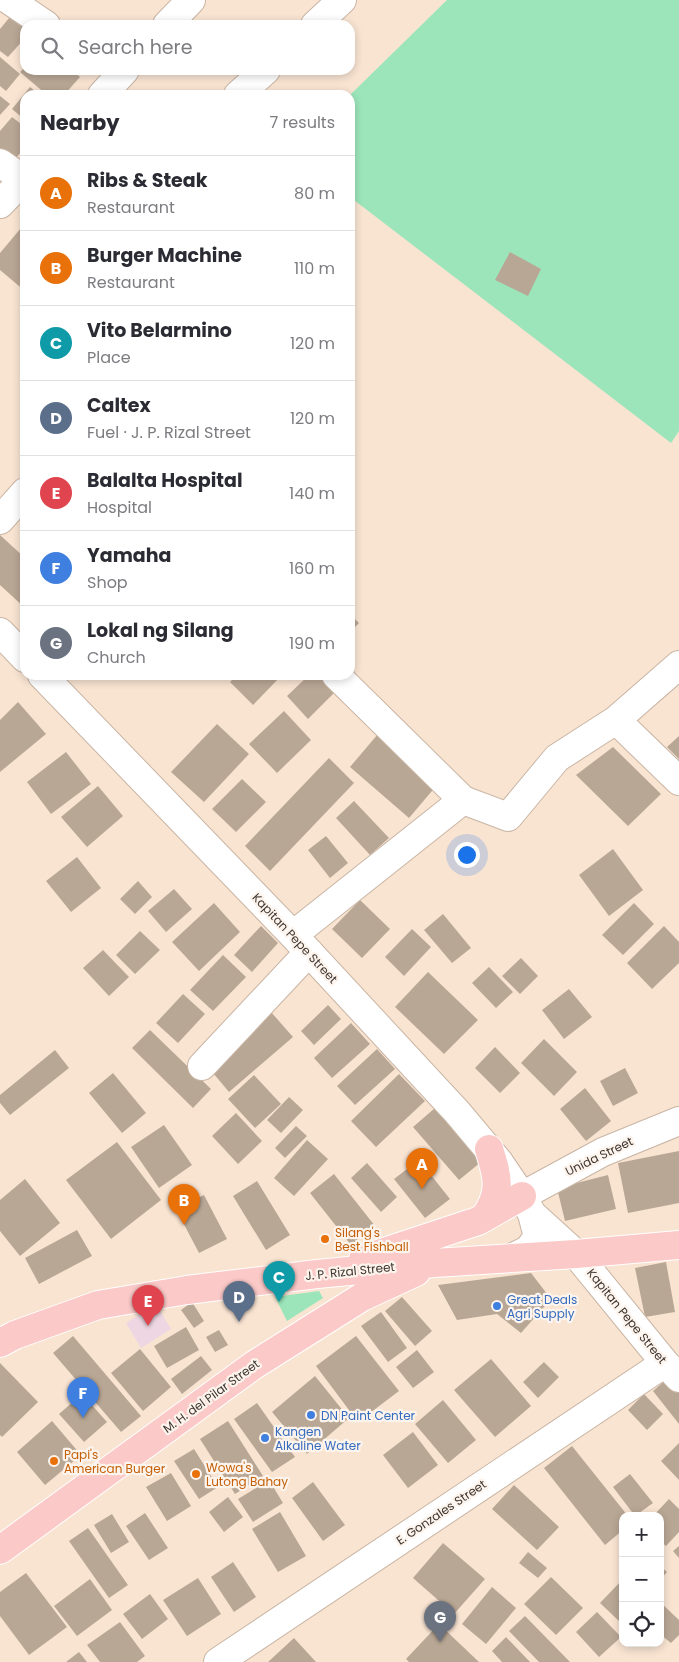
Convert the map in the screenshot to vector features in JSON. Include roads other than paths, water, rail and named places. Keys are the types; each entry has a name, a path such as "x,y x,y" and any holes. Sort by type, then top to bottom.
{"main road":[{"path":"485,1217 494,1203 496,1186 496,1172 488,1150"},
{"path":"317,1274 478,1221 485,1217 527,1205"},
{"name":"J. P. Rizal Street","path":"0,1343 15,1335 98,1305 187,1290 317,1274 434,1263 679,1245"},
{"name":"M. H. del Pilar Street","path":"0,1550 254,1365 362,1297 434,1263"}],"street":[{"path":"9,0 39,20"},
{"path":"172,20 191,0"},
{"path":"320,20 342,0"},
{"path":"106,90 117,75"},
{"path":"244,90 260,75"},
{"path":"0,163 20,176"},
{"path":"0,204 20,183"},
{"path":"0,520 20,498"},
{"path":"0,632 20,653"},
{"path":"341,680 463,800 508,817 557,758 616,720 679,665"},
{"name":"Kapitan Pepe Street","path":"47,680 301,943 457,1112 488,1150 527,1205 576,1254 672,1370"},
{"path":"616,720 679,781"},
{"path":"202,1066 301,943 463,800"},
{"name":"Unida Street","path":"527,1205 603,1152 679,1121"},
{"path":"511,1258 528,1250 538,1237 527,1205"},
{"name":"E. Gonzales Street","path":"236,1657 672,1370"}],"place":[{"name":"Ribs & Steak","path":"422,1189"},
{"name":"Burger Machine","path":"184,1225"},
{"name":"Silang's Best Fishball","path":"325,1239"},
{"name":"Vito Belarmino","path":"279,1302"},
{"name":"Great Deals Agri Supply","path":"497,1306"},
{"name":"Caltex","path":"239,1322"},
{"name":"Balalta Hospital","path":"148,1326"},
{"name":"DN Paint Center","path":"311,1415"},
{"name":"Yamaha","path":"83,1418"},
{"name":"Kangen Alkaline Water","path":"265,1438"},
{"name":"Papi's American Burger","path":"54,1461"},
{"name":"Wowa's Lutong Bahay","path":"196,1474"},
{"name":"Lokal ng Silang","path":"440,1642"}]}
